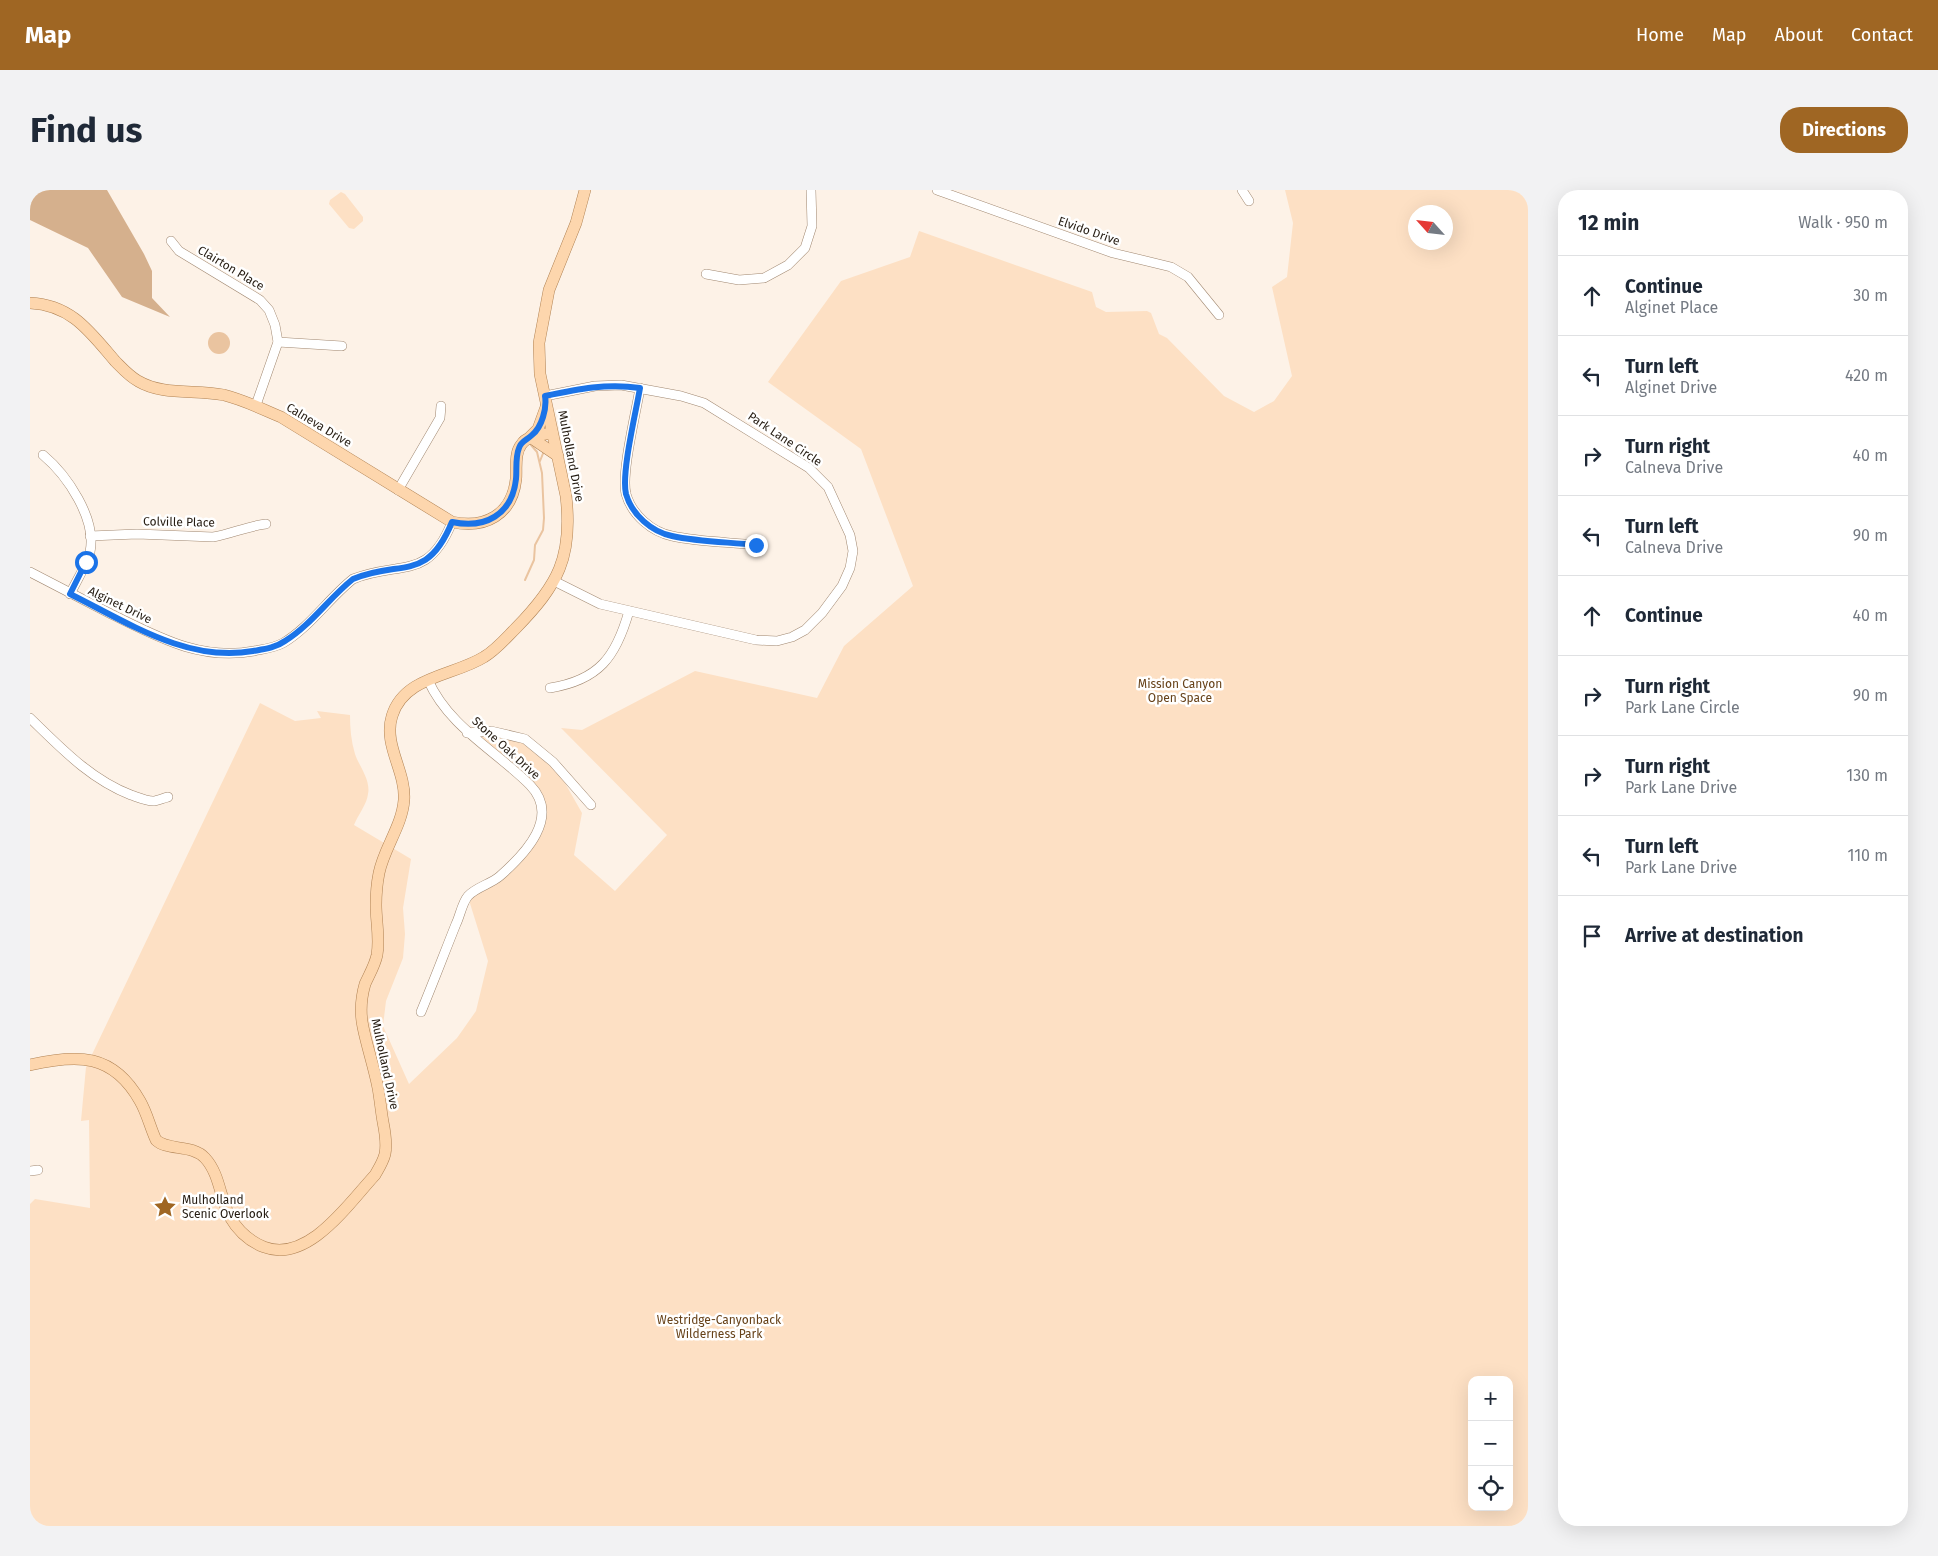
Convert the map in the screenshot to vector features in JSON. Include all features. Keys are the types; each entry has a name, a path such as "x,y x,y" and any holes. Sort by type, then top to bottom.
{"main road":[{"name":"Mulholland Drive","path":"30,1065 52,1060 84,1058 110,1068 119,1074 141,1102 154,1135 160,1143 187,1148 204,1156 211,1166 229,1216 239,1231 254,1243 271,1250 289,1249 305,1244 320,1235 375,1175 382,1163 385,1152 385,1138 378,1087 362,1026 362,999 378,950 376,904 379,874 383,858 402,816 404,798 403,780 390,740 389,727 392,714 400,700 409,690 428,680 485,657 539,605 554,581 565,551 568,533 566,496 540,374 539,343 548,290 576,223 585,190"},
{"name":"Calneva Drive","path":"30,303 48,305 66,312 81,323 126,373 147,386 223,395 281,417 452,522 480,524 495,517 505,508 513,494 520,446 538,429 546,401"},
{"path":"530,437 552,433"},
{"path":"530,437 558,456"}],"street":[{"path":"706,274 739,280 764,278 788,264 805,248 812,226 811,190"},
{"name":"Elvido Drive","path":"937,190 1113,253 1171,267 1188,277 1219,315"},
{"path":"1242,190 1249,201"},
{"name":"Clairton Place","path":"171,241 186,256 260,300 269,310 275,325 278,342"},
{"path":"256,406 278,342 342,346"},
{"name":"Park Lane Circle","path":"546,401 595,386 621,385 681,396 704,403 809,468 828,487 850,535 853,551 850,568 842,586 822,613 805,630 792,638 777,640 756,640 629,612 600,604 554,581"},
{"path":"640,388 625,476 626,494 633,508 642,520 655,530 671,536 756,545"},
{"path":"398,490 440,418 441,406"},
{"path":"43,455 56,466 83,508 89,522 90,550 70,594"},
{"name":"Alginet Drive","path":"30,572 70,594 166,641 193,649 241,654 271,648 295,634 353,579 364,575 414,566 430,557 440,546 452,522"},
{"name":"Colville Place","path":"90,536 137,534 213,537 225,535 250,526 266,524"},
{"path":"550,688 569,685 595,671 607,660 613,654 623,634 629,612"},
{"name":"Stone Oak Drive","path":"421,1012 468,896 499,876 532,842 540,828 543,813 540,799 530,786 468,733 432,691 428,680"},
{"path":"30,718 79,764 98,779 138,798 152,801 168,797"},
{"path":"468,733 491,731 525,739 553,762 591,805"}],"green space":[{"path":"1285,190 1528,190 1528,1526 30,1526 30,1204 35,1199 90,1208 89,1120 81,1121 86,1067 260,703 295,721 321,718 317,711 350,715 354,749 368,784 366,802 354,825 411,859 403,908 405,934 403,958 386,1001 383,1026 409,1084 457,1038 476,1011 488,961 468,897 499,877 540,828 540,799 467,733 483,731 525,739 553,762 582,813 574,855 615,891 667,835 561,728 582,730 695,671 817,698 844,646 913,586 861,449 768,382 841,281 910,257 919,231 1092,292 1096,307 1106,312 1147,311 1151,313 1159,334 1167,338 1224,396 1254,412 1274,401 1292,376 1272,287 1287,277 1293,223"},
{"path":"341,192 345,194 363,217 363,221 354,229 349,228 329,204 330,200"}],"shaded area":[{"path":"30,190 107,190 152,271 152,298 170,317 122,297 88,248 30,220"},
{"path":"219,332 227,335 230,343 227,351 219,354 211,351 208,343 211,335"}],"waterway":[{"path":"525,580 534,560 535,545 543,530 544,518 542,473 537,452 531,445"},
{"path":"540,461 544,451"}],"place":[{"name":"Mulholland Scenic Overlook","path":"165,1207"}],"route":[{"path":"86,562 70,594 166,641 220,654 241,654 271,648 295,634 353,579 364,575 414,566 430,557 440,546 452,522 480,524 495,517 505,508 513,494 518,451 520,446 538,429 546,405 545,396 595,386 621,385 640,388 625,476 626,494 642,520 655,530 671,536 756,545"}],"park label":[{"name":"Mission Canyon Open Space","path":"1180,691"},
{"name":"Westridge-Canyonback Wilderness Park","path":"719,1327"}]}
